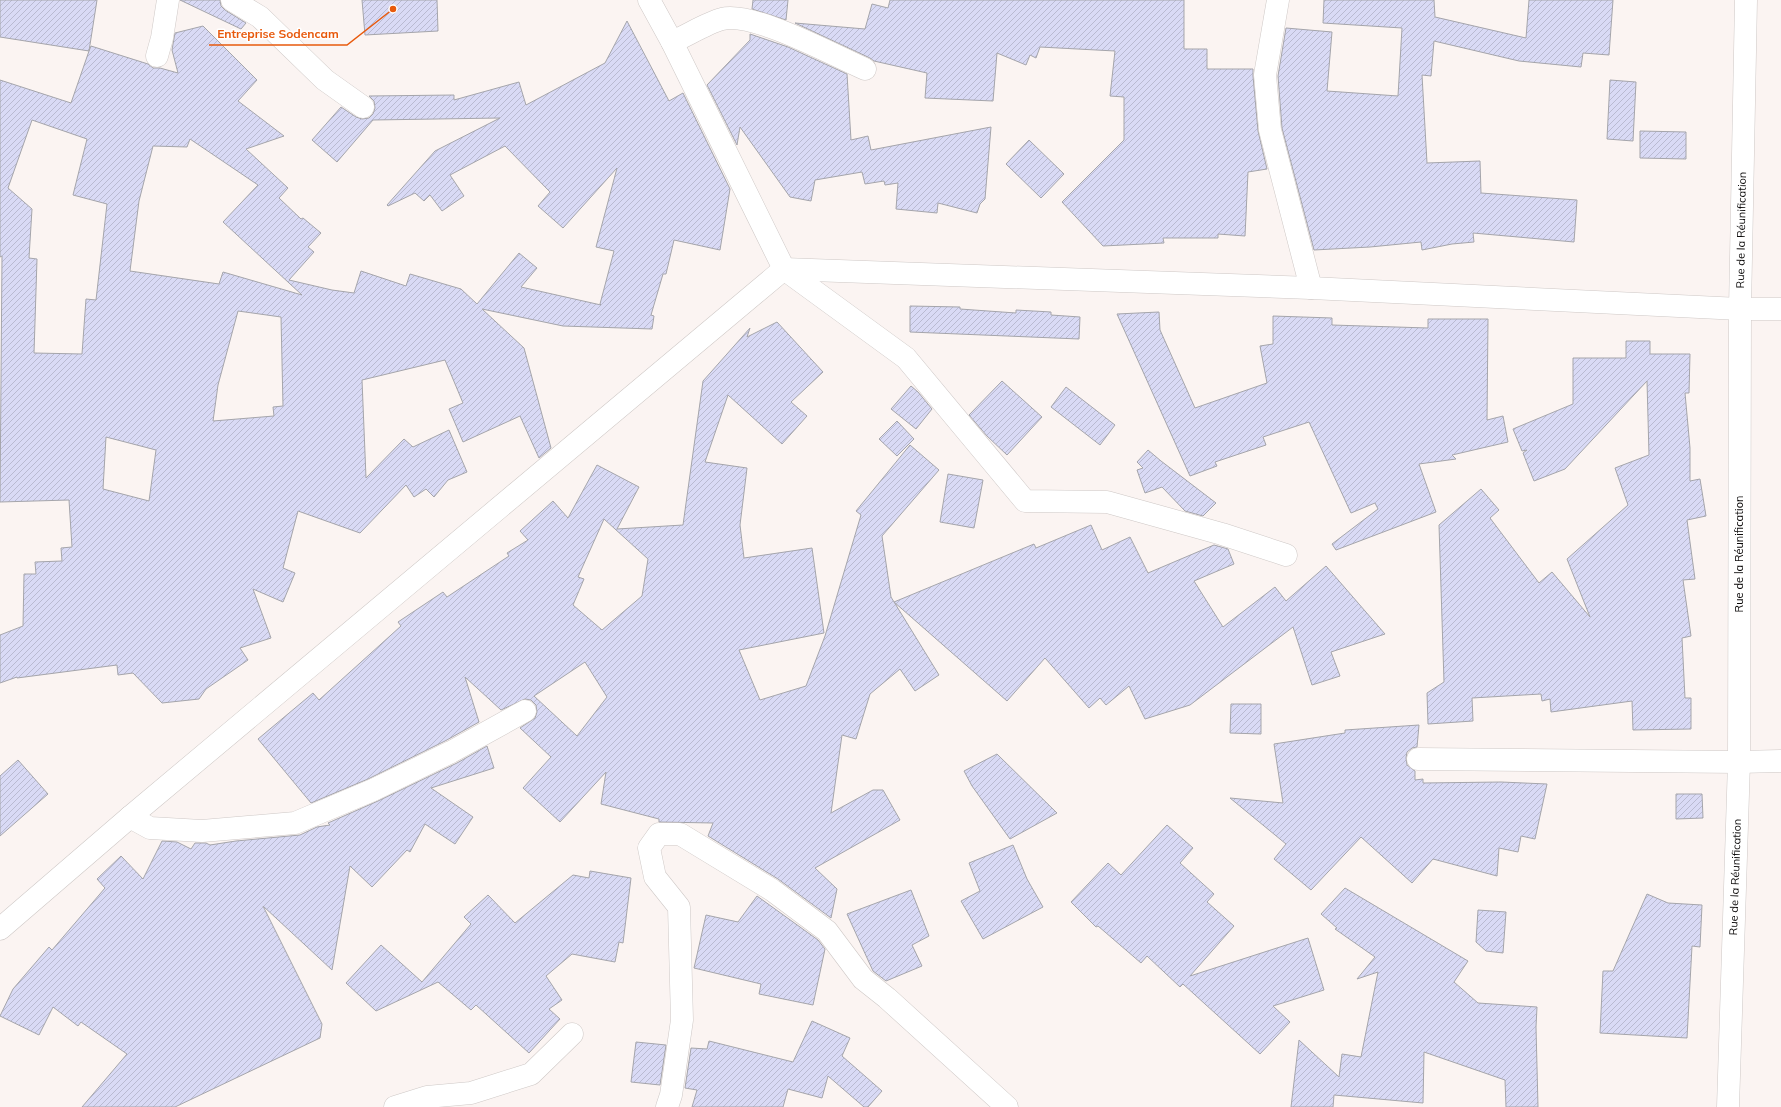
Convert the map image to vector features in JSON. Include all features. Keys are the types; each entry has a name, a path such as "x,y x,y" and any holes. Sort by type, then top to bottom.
{"street":[{"path":"157,56 162,38 168,0"},
{"path":"232,0 260,16 325,80 364,107"},
{"path":"650,0 784,269 906,358 1025,501 1107,502 1222,534 1286,555"},
{"path":"1278,0 1265,75 1270,130 1311,288"},
{"name":"Rue de la Réunification","path":"1728,1107 1738,762 1740,309 1746,0"},
{"path":"672,42 722,19 745,18 773,28 865,69"},
{"path":"0,929 130,817 784,269 1311,288 1740,309 1781,309"},
{"path":"130,817 150,828 202,831 295,823 373,790 451,752 525,711"},
{"path":"1418,760 1781,761"},
{"path":"667,1107 671,1095 682,1020 679,907 655,877 649,848 659,834 680,834 772,890 827,931 863,979 887,998 1007,1107"},
{"path":"395,1107 427,1097 471,1093 531,1074 572,1034"}],"building":[{"path":"0,0 97,0 89,51 0,37"},
{"path":"180,0 220,0 221,6 225,10 246,23 241,29"},
{"path":"362,0 437,0 438,31 365,35"},
{"path":"753,0 788,0 786,20 752,9"},
{"path":"890,0 1184,0 1184,49 1207,49 1207,69 1253,69 1258,131 1267,169 1248,172 1245,236 1218,234 1218,238 1163,238 1164,243 1103,246 1062,202 1124,140 1124,97 1110,96 1115,51 1040,47 1036,58 1030,55 1026,65 997,53 993,101 925,98 927,73 874,61 795,23 865,29 872,4 888,8"},
{"path":"1324,0 1434,0 1435,17 1526,38 1529,0 1613,0 1609,55 1583,53 1581,67 1519,61 1434,41 1431,76 1422,75 1427,163 1480,161 1481,193 1577,200 1574,242 1473,233 1474,242 1452,244 1422,250 1421,242 1314,250 1282,128 1278,76 1286,28 1332,32 1327,91 1398,96 1402,28 1323,23"},
{"path":"627,21 669,101 683,93 730,189 720,250 674,240 666,274 663,274 651,315 654,316 652,329 563,326 482,309 524,348 551,448 539,458 520,416 463,442 449,409 463,403 445,360 362,380 366,478 404,439 413,447 449,430 467,472 448,480 434,497 426,489 414,497 406,485 360,533 298,511 283,568 295,573 283,602 253,589 271,638 240,648 248,660 206,689 199,699 162,703 133,673 118,675 117,665 17,677 0,683 0,635 23,626 24,574 36,574 35,562 62,561 61,548 72,547 69,500 0,502 2,256 0,257 0,80 71,103 91,46 148,64 153,68 160,68 178,73 172,50 175,33 203,26 257,80 238,101 284,136 246,149 288,188 279,198 301,219 303,218 321,233 308,247 314,252 289,280 332,290 354,293 361,271 406,286 410,274 461,289 477,304 519,253 537,268 521,287 601,305 600,304 614,251 596,247 617,168 563,228 538,206 550,192 505,146 450,175 464,196 442,211 430,195 424,201 415,193 388,206 387,205 435,151 500,118 373,120 337,162 312,140 341,107 356,117 362,119 369,118 373,114 375,108 374,101 369,96 454,95 454,100 519,82 526,105 605,63","holes":["32,120 87,139 73,195 107,204 96,300 86,299 82,354 34,353 37,259 29,258 32,209 8,188","190,139 258,185 223,222 302,295 223,272 219,284 130,271 139,201 153,146 187,147","238,311 281,317 283,406 273,407 274,416 213,421 218,385","106,437 156,450 149,501 103,489"]},
{"path":"750,34 788,47 847,74 851,140 868,136 871,150 991,127 985,199 980,204 977,213 938,203 937,213 896,209 898,183 885,185 884,181 865,184 862,172 815,180 811,201 790,197 740,127 737,145 707,85 750,40"},
{"path":"1610,80 1636,82 1633,141 1607,139"},
{"path":"1640,131 1686,132 1686,159 1640,158"},
{"path":"1029,140 1064,174 1041,198 1006,164"},
{"path":"910,306 960,307 960,309 1016,313 1016,310 1051,312 1051,315 1080,317 1079,339 910,332"},
{"path":"1159,312 1160,330 1195,408 1267,383 1260,346 1273,344 1273,316 1332,318 1332,325 1428,328 1428,319 1488,319 1487,420 1503,416 1508,442 1452,455 1456,459 1419,464 1436,512 1336,550 1332,544 1378,509 1375,503 1351,513 1309,422 1263,437 1266,445 1215,462 1217,466 1190,476 1117,314"},
{"path":"777,322 823,372 791,402 807,416 782,444 728,395 705,462 747,468 740,525 744,558 812,548 824,633 739,650 760,700 806,686 825,636 861,515 856,511 910,445 939,470 882,536 891,597 939,675 915,691 900,669 870,694 856,739 842,735 831,813 873,790 883,790 900,820 815,868 837,889 831,918 778,879 708,836 713,823 659,822 659,819 601,804 606,772 560,822 523,788 551,757 520,728 535,718 537,712 536,705 531,700 525,699 501,710 465,677 479,722 445,741 368,779 311,803 258,739 313,693 319,700 401,626 398,622 443,592 447,597 509,556 507,553 528,540 520,531 553,501 568,518 597,465 639,487 617,529 683,525 703,381 750,328 747,337","holes":["604,519 648,559 642,596 602,630 573,605 584,579 578,577","585,662 607,697 577,736 534,696"]},
{"path":"1626,341 1650,341 1650,354 1690,354 1689,393 1685,393 1690,448 1690,481 1700,479 1706,516 1687,520 1695,579 1683,580 1691,636 1682,638 1685,698 1691,698 1691,729 1633,730 1632,701 1551,712 1550,699 1542,701 1541,694 1472,698 1473,721 1428,724 1427,693 1444,682 1439,525 1481,489 1499,510 1490,518 1539,583 1552,572 1590,617 1567,559 1628,505 1615,468 1649,455 1647,381 1565,469 1534,481 1523,453 1527,450 1522,451 1513,429 1573,404 1573,358 1626,358"},
{"path":"1002,381 1042,417 1007,455 987,436 969,415"},
{"path":"911,386 932,409 916,429 891,409"},
{"path":"1066,387 1115,425 1100,445 1051,407"},
{"path":"897,421 914,439 897,456 879,439"},
{"path":"1148,450 1216,503 1203,516 1185,511 1162,487 1145,493 1137,470 1143,468 1137,462"},
{"path":"948,474 983,480 974,528 940,522"},
{"path":"1091,525 1102,550 1130,537 1148,573 1214,545 1228,549 1234,564 1194,581 1223,627 1275,587 1286,601 1326,566 1385,634 1331,652 1340,676 1312,685 1293,627 1190,705 1145,719 1129,686 1106,705 1100,698 1089,708 1045,658 1007,701 894,602 1034,544 1036,548"},
{"path":"1231,704 1261,704 1261,734 1230,733"},
{"path":"1419,725 1417,747 1412,748 1407,752 1406,758 1407,765 1415,771 1415,780 1423,779 1423,783 1501,782 1547,784 1535,839 1521,836 1518,852 1499,848 1497,876 1433,859 1412,883 1361,837 1311,890 1274,859 1286,844 1230,798 1283,803 1274,744 1345,733 1345,730"},
{"path":"487,746 494,768 431,788 473,817 455,844 425,824 410,852 407,850 372,887 350,866 332,970 263,906 322,1024 320,1038 175,1107 82,1107 127,1054 81,1022 78,1026 53,1007 39,1035 0,1016 13,989 49,947 52,950 105,888 97,879 121,856 143,879 162,841 177,842 191,849 195,843 206,843 210,845 300,835 317,827 330,825 328,823 457,763"},
{"path":"997,754 1057,813 1010,839 972,786 964,771"},
{"path":"18,760 48,794 0,836 0,776"},
{"path":"1676,794 1702,794 1703,818 1676,819"},
{"path":"1167,825 1193,848 1180,863 1214,894 1207,902 1234,926 1190,976 1308,938 1324,990 1273,1006 1290,1022 1260,1054 1183,984 1180,987 1147,956 1141,963 1098,926 1096,927 1071,902 1108,863 1121,875"},
{"path":"1013,845 1027,879 1043,907 983,939 961,901 980,891 969,863"},
{"path":"590,871 631,878 623,943 619,942 615,962 572,954 546,976 562,1000 549,1009 560,1019 529,1053 476,1005 471,1010 438,982 376,1011 346,983 381,945 422,982 471,924 464,917 488,895 515,923 573,875 589,878"},
{"path":"1345,888 1468,961 1454,982 1478,1003 1537,1007 1538,1107 1506,1107 1505,1080 1424,1052 1423,1103 1334,1095 1333,1107 1291,1107 1299,1040 1339,1077 1342,1054 1361,1057 1378,972 1357,979 1375,957 1335,929 1337,928 1321,914"},
{"path":"911,890 929,936 912,945 922,966 886,981 873,971 847,914"},
{"path":"1647,894 1668,903 1702,905 1700,947 1692,946 1687,1038 1600,1033 1603,971 1613,971"},
{"path":"757,896 818,940 825,949 813,1005 759,994 761,984 694,968 706,915 738,922"},
{"path":"1478,910 1506,912 1503,953 1486,951 1476,942"},
{"path":"812,1021 850,1038 842,1056 882,1091 868,1107 864,1107 828,1076 822,1098 788,1089 783,1107 692,1107 697,1090 685,1088 691,1048 707,1049 709,1041 793,1062"},
{"path":"636,1042 666,1045 660,1085 631,1082"}],"place":[{"name":"Entreprise Sodencam","path":"393,9"}]}
